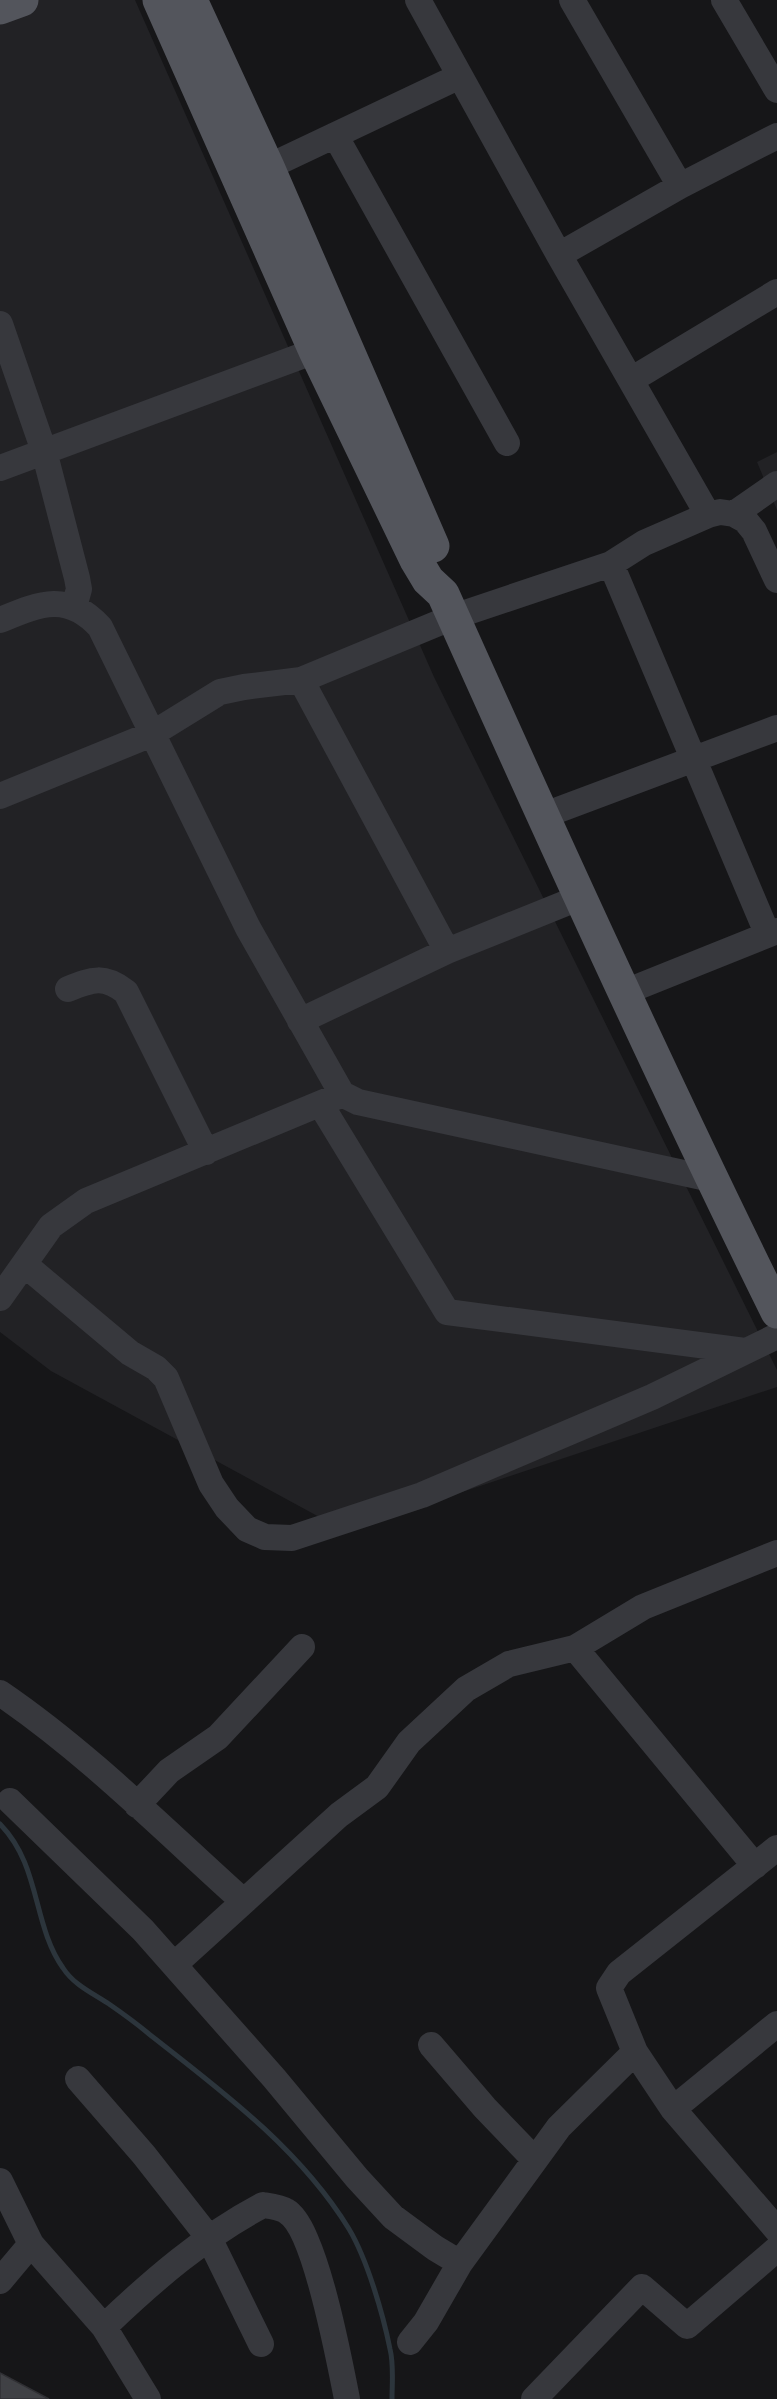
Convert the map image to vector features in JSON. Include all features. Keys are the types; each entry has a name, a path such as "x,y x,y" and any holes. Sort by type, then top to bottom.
{"main road":[{"path":"0,8 22,0"},
{"path":"159,0 315,351 416,560 448,606 711,1179 777,1312"},
{"path":"190,0 268,167 435,551 448,606"}],"street":[{"path":"418,0 559,255 708,515"},
{"path":"572,0 680,186"},
{"path":"724,0 777,90"},
{"path":"268,167 460,76"},
{"path":"335,135 507,443"},
{"path":"559,255 680,186 777,136"},
{"path":"631,380 777,292"},
{"path":"0,324 44,452 77,578 79,589 74,607"},
{"path":"0,468 315,351"},
{"path":"734,514 777,484"},
{"path":"0,796 152,734 220,692 301,680 448,606 611,564 644,543 708,515 720,512 734,514 745,520 754,531 777,580"},
{"path":"611,564 692,760 772,932 625,992"},
{"path":"0,620 48,603 74,607 92,618 100,627 248,928 300,1021 331,1100 447,1312 745,1351"},
{"path":"301,680 447,951"},
{"path":"543,816 777,728"},
{"path":"300,1021 447,951 581,897"},
{"path":"68,989 100,979 113,982 126,992 206,1152"},
{"path":"0,1298 51,1226 86,1201 331,1100 358,1102 711,1179"},
{"path":"24,1264 130,1353 156,1368 166,1378 211,1484 227,1508 247,1529 265,1537 292,1538 422,1495 652,1397 777,1336"},
{"path":"174,1965 339,1815 377,1787 409,1742 438,1718 466,1689 509,1664 575,1648 643,1607 777,1553"},
{"path":"137,1805 169,1771 218,1737 302,1647"},
{"path":"575,1648 755,1866"},
{"path":"0,1693 34,1716 243,1901"},
{"path":"10,1801 143,1930 393,2217 460,2263"},
{"path":"777,1848 619,1973 609,1988 634,2052 673,2109 777,2230"},
{"path":"673,2109 777,2024"},
{"path":"431,2045 485,2108 535,2160"},
{"path":"410,2342 426,2322 460,2263 559,2127 634,2052"},
{"path":"78,2079 144,2155 210,2238 261,2344"},
{"path":"0,2181 31,2244 104,2327 148,2399"},
{"path":"104,2327 140,2293 235,2220 263,2205 287,2211 301,2231 321,2283 347,2399"},
{"path":"2,2274 31,2244"},
{"path":"534,2399 642,2287 687,2326 777,2249"}],"shaded area":[{"path":"0,0 135,0 434,677 777,1370 777,1387 345,1531 51,1371 0,1332"},
{"path":"777,452 777,510 757,462"}],"building":[{"path":"0,2373 49,2399 0,2399"}],"waterway":[{"path":"0,1824 13,1840 23,1858 46,1933 53,1951 67,1974 134,2022 258,2123 307,2173 349,2229 374,2287 383,2320 391,2355 392,2399"}]}
